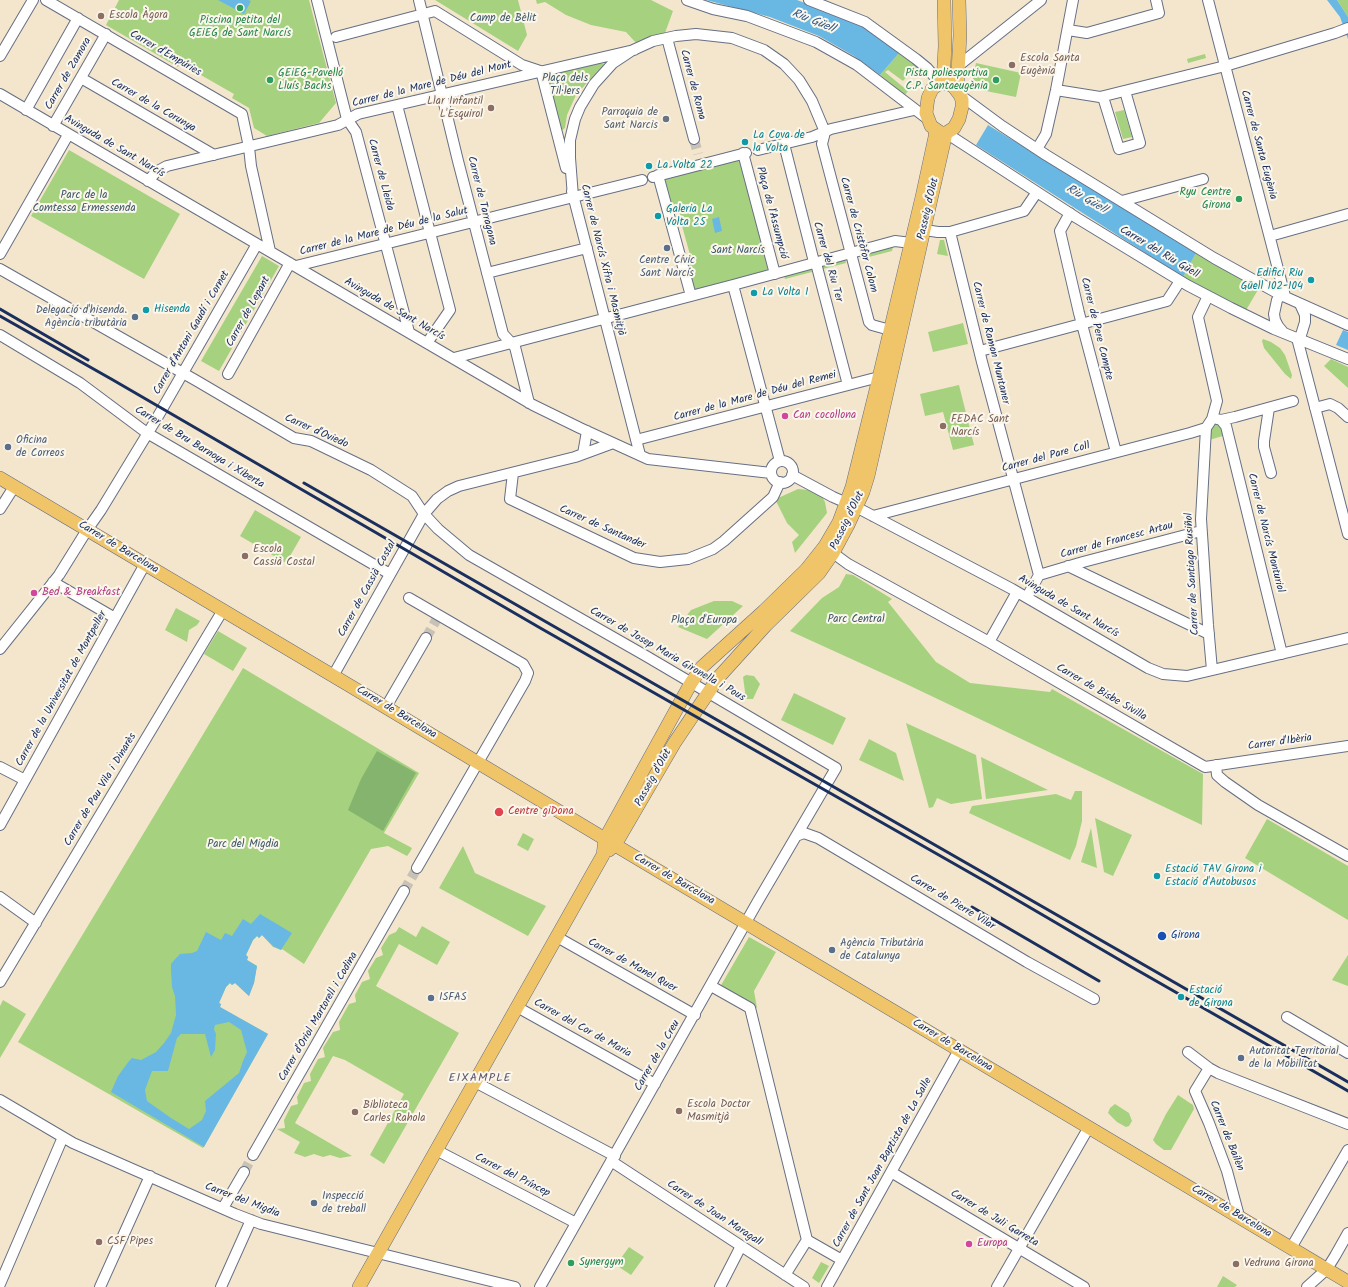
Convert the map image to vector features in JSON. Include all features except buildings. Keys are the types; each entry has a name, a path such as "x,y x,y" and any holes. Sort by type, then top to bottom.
{"main road":[{"path":"941,83 945,46 944,0"},
{"path":"958,92 949,84 941,83 932,89 928,98 926,113 937,128 954,128 960,119 962,107 958,92 960,0"},
{"name":"Passeig d'Olot","path":"610,842 691,683 702,667 764,611 806,570 825,546 868,476 924,230 937,128"},
{"name":"Passeig d'Olot","path":"610,842 718,678 741,652 819,573 833,553 851,505 852,487 937,128"},
{"name":"Carrer de Barcelona","path":"0,478 610,842 747,922 1348,1282"},
{"path":"359,1287 610,842"}],"street":[{"path":"0,56 33,0"},
{"name":"Carrer d'Empúries","path":"46,0 242,114 249,147 251,166 270,251"},
{"name":"Carrer de Lleida","path":"317,0 347,119 356,132 409,332"},
{"name":"Carrer de Tarragona","path":"419,0 503,334 515,347 529,402"},
{"name":"Carrer del Riu Güell","path":"687,0 713,9 747,16 816,42 857,65 937,128 1070,213 1177,285 1208,296 1283,332"},
{"path":"809,0 865,22 916,59 941,83"},
{"path":"958,66 1041,0"},
{"path":"1037,149 1046,134 1073,0"},
{"path":"1068,30 1087,33 1159,13 1156,0"},
{"name":"Carrer de Santa Eugènia","path":"1208,0 1270,236 1283,296"},
{"path":"336,37 435,11 522,65 541,71"},
{"path":"26,110 78,18"},
{"path":"1056,90 1102,97 1225,66 1348,28"},
{"name":"Carrer de Zamora","path":"53,126 106,34"},
{"path":"573,197 570,146 573,127 586,96 602,75 614,64 634,50 653,41 696,34 720,36 744,41 764,50 784,64 799,80 812,101 825,132"},
{"name":"Carrer de Roma","path":"667,38 694,139"},
{"name":"Carrer de la Mare de Déu del Mont","path":"148,181 156,172 167,166 338,125 354,115 634,50"},
{"name":"Carrer de Narcís Xifra i Masmitjà","path":"541,71 640,455"},
{"name":"Carrer de la Corunya","path":"81,78 214,155"},
{"path":"1102,97 1118,149 1140,143 1125,91"},
{"path":"958,92 1002,126 1037,149 1225,265 1283,296 1348,325"},
{"name":"Avinguda de Sant Narcís","path":"0,94 68,135 529,402 587,431 648,459 771,474"},
{"path":"397,105 450,310 427,342"},
{"path":"758,150 914,110"},
{"name":"Carrer de Cristòfor Colom","path":"825,132 822,144 869,322 872,325 890,330"},
{"path":"0,254 68,135"},
{"name":"Carrer del Riu Ter","path":"784,144 848,386"},
{"name":"Plaça de l'Assumpció","path":"745,153 775,274 691,296 656,176 699,159 745,153"},
{"path":"1122,201 1203,179"},
{"name":"Carrer de la Mare de Déu de la Salut","path":"293,265 385,244 642,180"},
{"path":"924,230 950,232 1024,211 1037,192"},
{"name":"Carrer de Pere Compte","path":"1070,213 1060,231 1082,324 1116,452"},
{"path":"1270,236 1348,214"},
{"name":"Carrer de Ramon Muntaner","path":"950,232 1039,576"},
{"path":"775,274 814,262 895,241 911,243"},
{"name":"Carrer d'Antoni Gaudí i Cornet","path":"0,649 59,575 101,510 258,244"},
{"path":"487,273 586,248"},
{"name":"Carrer de Lepant","path":"228,374 293,265"},
{"name":"Carrer d'Oviedo","path":"0,269 294,438 311,441 371,470 412,496 424,514"},
{"path":"733,285 780,461"},
{"path":"980,351 1167,301 1177,285"},
{"path":"454,358 691,296"},
{"path":"1208,296 1198,317 1217,401 1217,419"},
{"path":"1283,296 1277,300 1274,314 1275,320 1283,332 1348,359"},
{"path":"1297,338 1301,335 1305,322 1305,315 1300,304"},
{"name":"Carrer de Bru Barnoya i Xiberta","path":"0,335 80,383 147,433 390,574"},
{"path":"1297,338 1348,534"},
{"name":"Carrer de la Mare de Déu del Remei","path":"636,440 879,378"},
{"path":"1206,428 1217,419 1269,408 1293,401"},
{"path":"1315,408 1330,404 1338,408 1348,417"},
{"path":"1269,408 1264,447 1271,473"},
{"name":"Carrer de Narcís Monturiol","path":"1217,419 1226,426 1282,654"},
{"name":"Carrer del Pare Coll","path":"873,516 1206,428"},
{"name":"Carrer de Santiago Rusiñol","path":"1206,428 1201,531 1212,670"},
{"path":"583,454 587,431"},
{"path":"424,514 437,499 448,490 583,454 609,441"},
{"path":"780,461 786,462 790,465 792,475 787,481 780,482 774,479 771,474 773,466 780,461"},
{"name":"Carrer de Santander","path":"513,473 510,499 634,558 660,562 688,559 713,550 773,497 780,482"},
{"name":"Avinguda de Sant Narcís","path":"792,475 1027,597 1148,668 1163,674 1187,676 1348,638"},
{"path":"0,509 14,487"},
{"name":"Carrer de Cassià Costal","path":"333,676 424,514"},
{"name":"Carrer de Josep Maria Gironella i Pous","path":"424,514 438,529 469,555 646,656 836,768 796,836"},
{"name":"Carrer de Francesc Artau","path":"1039,576 1068,566 1201,531"},
{"name":"Carrer de Bisbe Sivilla","path":"833,553 860,571 989,642 1205,766 1216,765"},
{"name":"Carrer de la Universitat de Montpeller","path":"0,826 145,564"},
{"path":"1068,566 1209,634"},
{"path":"1027,597 1039,576"},
{"path":"53,582 116,618"},
{"path":"989,642 1017,592"},
{"path":"409,598 523,664 528,673 525,681 417,868"},
{"name":"Carrer de Pau Vila i Dinarès","path":"0,982 223,610"},
{"path":"386,707 426,638"},
{"name":"Carrer d'Ibèria","path":"1216,765 1348,746"},
{"path":"1216,765 1217,775 1258,805 1348,856"},
{"path":"0,767 25,780"},
{"name":"Carrer de Pierre Vilar","path":"796,836 804,833 818,838 1027,962 1094,999"},
{"name":"Carrer de la Creu","path":"540,1287 796,836"},
{"name":"Carrer d'Oriol Martorell i Codina","path":"253,1155 404,891"},
{"path":"0,897 36,922"},
{"name":"Carrer de Manel Quer","path":"557,937 695,1015"},
{"path":"711,986 750,1008 807,1240 785,1275"},
{"name":"Carrer del Cor de Maria","path":"517,1007 655,1084"},
{"path":"1287,1017 1348,1054"},
{"name":"Carrer de Sant Joan Baptista de La Salle","path":"827,1287 959,1050"},
{"path":"1188,1052 1209,1068 1348,1124"},
{"name":"Carrer de Bailèn","path":"1209,1068 1195,1091 1227,1171 1239,1216"},
{"name":"Carrer de Joan Maragall","path":"475,1082 613,1158 804,1287"},
{"name":"Carrer del Migdia","path":"0,1100 63,1137 251,1220 268,1226 516,1287"},
{"path":"996,1287 1089,1127"},
{"path":"0,1284 63,1137"},
{"name":"Carrer del Príncep","path":"436,1150 576,1223"},
{"path":"1291,1248 1348,1150"},
{"path":"223,1208 244,1172"},
{"name":"Carrer de Juli Garreta","path":"891,1172 1084,1287"},
{"path":"100,1287 150,1176"},
{"path":"221,1287 251,1220"},
{"path":"1307,1287 1326,1269 1348,1233"},
{"path":"807,1240 842,1260"},
{"path":"720,1287 742,1246"}],"green space":[{"name":"GEiEG-Pavelló Lluís Bachs","path":"119,0 309,0 336,103 319,123 267,136 254,128 249,108 232,98 234,94 180,63 178,67 106,25"},
{"name":"Camp de Bèlit","path":"435,0 518,0 527,35 518,51"},
{"path":"536,0 651,0 673,11 665,33 637,44 626,32 591,25 566,15 545,2 537,4"},
{"path":"1337,0 1348,0 1348,17"},
{"path":"900,52 918,67 903,81 888,70 885,72 908,91 905,95 880,75"},
{"path":"1205,54 1206,58 1188,63 1187,59"},
{"name":"Plaça dels Til·lers","path":"597,62 604,64 576,95 567,115 565,128 560,132 548,81 555,72"},
{"path":"976,63 1021,73 1016,97 971,88"},
{"path":"1124,110 1132,137 1123,139 1115,112"},
{"name":"Parc de la Comtessa Ermessenda","path":"69,150 180,214 144,279 31,216"},
{"name":"Sant Narcís","path":"740,160 768,270 694,290 688,267 692,262 679,215 674,212 665,179"},
{"path":"940,240 944,240 948,256 937,254"},
{"path":"894,244 892,251 861,259 859,253"},
{"path":"1196,253 1259,288 1245,312 1183,277"},
{"path":"262,256 279,266 219,371 201,361"},
{"path":"845,256 846,263 823,269 821,262"},
{"path":"810,265 812,272 785,279 783,273"},
{"path":"963,323 968,344 933,352 928,332"},
{"path":"1263,339 1280,348 1285,355 1292,375 1291,379 1285,374 1264,348 1262,341"},
{"path":"1331,359 1348,367 1348,388 1324,366"},
{"path":"959,385 974,445 953,450 943,412 925,416 920,394"},
{"path":"1213,423 1222,427 1223,436 1209,440 1209,429"},
{"path":"798,489 808,490 822,497 825,502 827,513 795,553 792,542 799,535 787,523 776,501 778,498"},
{"path":"255,510 301,537 286,563 240,536"},
{"name":"Parc Central","path":"846,574 853,575 892,599 888,602 936,662 970,683 1050,692 1052,689 1203,774 1202,825 904,683 790,631 822,598 839,587"},
{"name":"Plaça d'Europa","path":"714,601 732,601 743,606 707,639 678,627 691,610"},
{"path":"176,608 200,621 189,630 187,642 165,630"},
{"path":"218,631 247,648 233,671 204,654"},
{"name":"Parc del Migdia","path":"243,668 419,773 384,833 412,848 410,852 407,856 388,846 371,849 304,964 282,949 273,947 262,935 259,938 257,936 253,940 246,955 248,957 247,960 257,966 254,983 249,996 235,983 232,985 230,983 226,987 219,1003 221,1004 220,1007 268,1034 203,1148 18,1042"},
{"path":"746,675 754,676 760,684 753,699 746,699 743,677"},
{"path":"794,693 846,718 833,745 781,720"},
{"path":"906,723 976,755 982,799 951,804 937,798 933,807 929,808"},
{"path":"869,739 896,753 904,781 859,760"},
{"path":"377,751 416,773 383,831 348,810 361,779"},
{"path":"981,757 1048,790 986,799"},
{"path":"1075,791 1082,791 1082,821 1076,846 1070,860 969,813 972,806 1056,794 1071,800"},
{"path":"1095,818 1132,835 1113,876 1104,872"},
{"path":"1267,819 1348,866 1348,920 1245,858"},
{"path":"1091,828 1097,868 1081,862"},
{"path":"523,833 534,839 528,851 517,845"},
{"path":"463,846 475,873 546,906 528,936 439,888"},
{"path":"422,926 450,942 437,965 399,944 376,986 459,1033 384,1164 370,1155 404,1094 345,1060 333,1056 295,1123 352,1156 340,1158 330,1155 323,1157 314,1154 305,1157 294,1153 300,1142 277,1129 285,1128 284,1120 291,1106 298,1104 297,1097 304,1083 311,1081 310,1074 318,1059 325,1057 323,1048 333,1032 340,1030 339,1022 349,1004 356,1002 355,995 362,982 370,979 368,971 376,958 383,955 381,948 389,935 396,932 399,927 416,937"},
{"path":"749,937 776,952 754,991 757,1008 720,987"},
{"path":"1348,955 1348,986 1332,980"},
{"path":"3,1000 26,1014 0,1058 0,1006"},
{"path":"1178,1095 1193,1105 1194,1109 1171,1150 1164,1150 1153,1140 1166,1114"},
{"path":"1115,1104 1129,1113 1132,1121 1129,1126 1126,1127 1117,1122 1108,1113 1110,1108"},
{"path":"629,1247 644,1257 631,1275 616,1265"},
{"path":"821,1262 829,1266 819,1283 812,1278"},
{"path":"1223,1276 1237,1285 1235,1287 1217,1287"}],"water":[{"name":"Piscina petita del GEiEG de Sant Narcís","path":"218,0 248,0 251,1 244,14"},
{"name":"Riu Güell","path":"706,0 797,0 863,26 900,52 880,75 854,56 819,36 770,17"},
{"path":"1327,0 1337,0 1348,17 1348,39 1340,17"},
{"name":"Riu Güell","path":"988,125 1196,253 1183,277 976,145"},
{"path":"719,217 722,231 715,233 712,219"},
{"path":"1343,330 1348,332 1348,350 1336,345"},
{"path":"260,914 292,933 281,950 273,946 262,935 259,938 257,936 253,940 246,955 248,957 247,960 257,966 254,983 249,996 235,983 232,985 230,983 226,987 219,1003 221,1004 220,1007 268,1034 204,1147 111,1092 118,1076 132,1058 141,1060 156,1052 171,1033 176,1015 175,996 172,987 171,964 176,958 180,954 197,951 206,932 221,940 225,933 232,936 243,919 251,924","holes":["229,1022 241,1030 247,1052 239,1073 205,1101 206,1111 202,1120 189,1129 147,1101 145,1090 152,1071 168,1071 177,1038 181,1034 205,1034 211,1057 215,1050 215,1025"]}],"tunnel":[{"path":"694,139 698,154"},
{"path":"426,638 439,615"},
{"path":"404,891 417,868"},
{"path":"244,1172 253,1155"}],"railway":[{"path":"0,309 88,360"},
{"path":"0,316 542,629 988,883 1348,1091"},
{"path":"304,483 1348,1082"},
{"path":"972,907 1099,981"}],"place":[{"name":"Piscina petita del GEiEG de Sant Narcís","path":"240,8"},
{"name":"Escola Àgora","path":"101,16"},
{"name":"Escola Santa Eugènia","path":"1012,65"},
{"name":"GEiEG-Pavelló Lluís Bachs","path":"270,80"},
{"name":"Pista poliesportiva C.P. Santaeugènia","path":"996,80"},
{"name":"Llar Infantil L'Esquirol","path":"491,108"},
{"name":"Parroquia de Sant Narcis","path":"666,119"},
{"name":"La Cova de la Volta","path":"745,142"},
{"name":"La Volta 22","path":"649,166"},
{"name":"Ryu Centre Girona","path":"1239,199"},
{"name":"Galeria La Volta 25","path":"658,216"},
{"name":"Centre Cívic Sant Narcís","path":"667,248"},
{"name":"Edifici Riu Güell 102-104","path":"1311,280"},
{"name":"La Volta 1","path":"754,293"},
{"name":"Hisenda","path":"146,310"},
{"name":"Delegació d'hisenda. Agència tributària","path":"135,317"},
{"name":"Can cocollona","path":"785,416"},
{"name":"FEDAC Sant Narcís","path":"943,426"},
{"name":"Oficina de Correos","path":"8,447"},
{"name":"Escola Cassià Costal","path":"245,556"},
{"name":"Bed & Breakfast","path":"34,593"},
{"name":"Centre giDona","path":"499,812"},
{"name":"Estació TAV Girona i Estació d'Autobusos","path":"1157,876"},
{"name":"Girona","path":"1162,936"},
{"name":"Agència Tributària de Catalunya","path":"832,950"},
{"name":"Estació de Girona","path":"1181,997"},
{"name":"ISFAS","path":"431,998"},
{"name":"Autoritat Territorial de la Mobilitat","path":"1241,1058"},
{"name":"Escola Doctor Masmitjà","path":"679,1111"},
{"name":"Biblioteca Carles Rahola","path":"355,1112"},
{"name":"Inspecció de treball","path":"314,1203"},
{"name":"CSF Pipes","path":"99,1242"},
{"name":"Europa","path":"969,1244"},
{"name":"Synergym","path":"571,1263"},
{"name":"Vedruna Girona","path":"1236,1264"}],"district":[{"name":"EIXAMPLE","path":"480,1079"}]}
